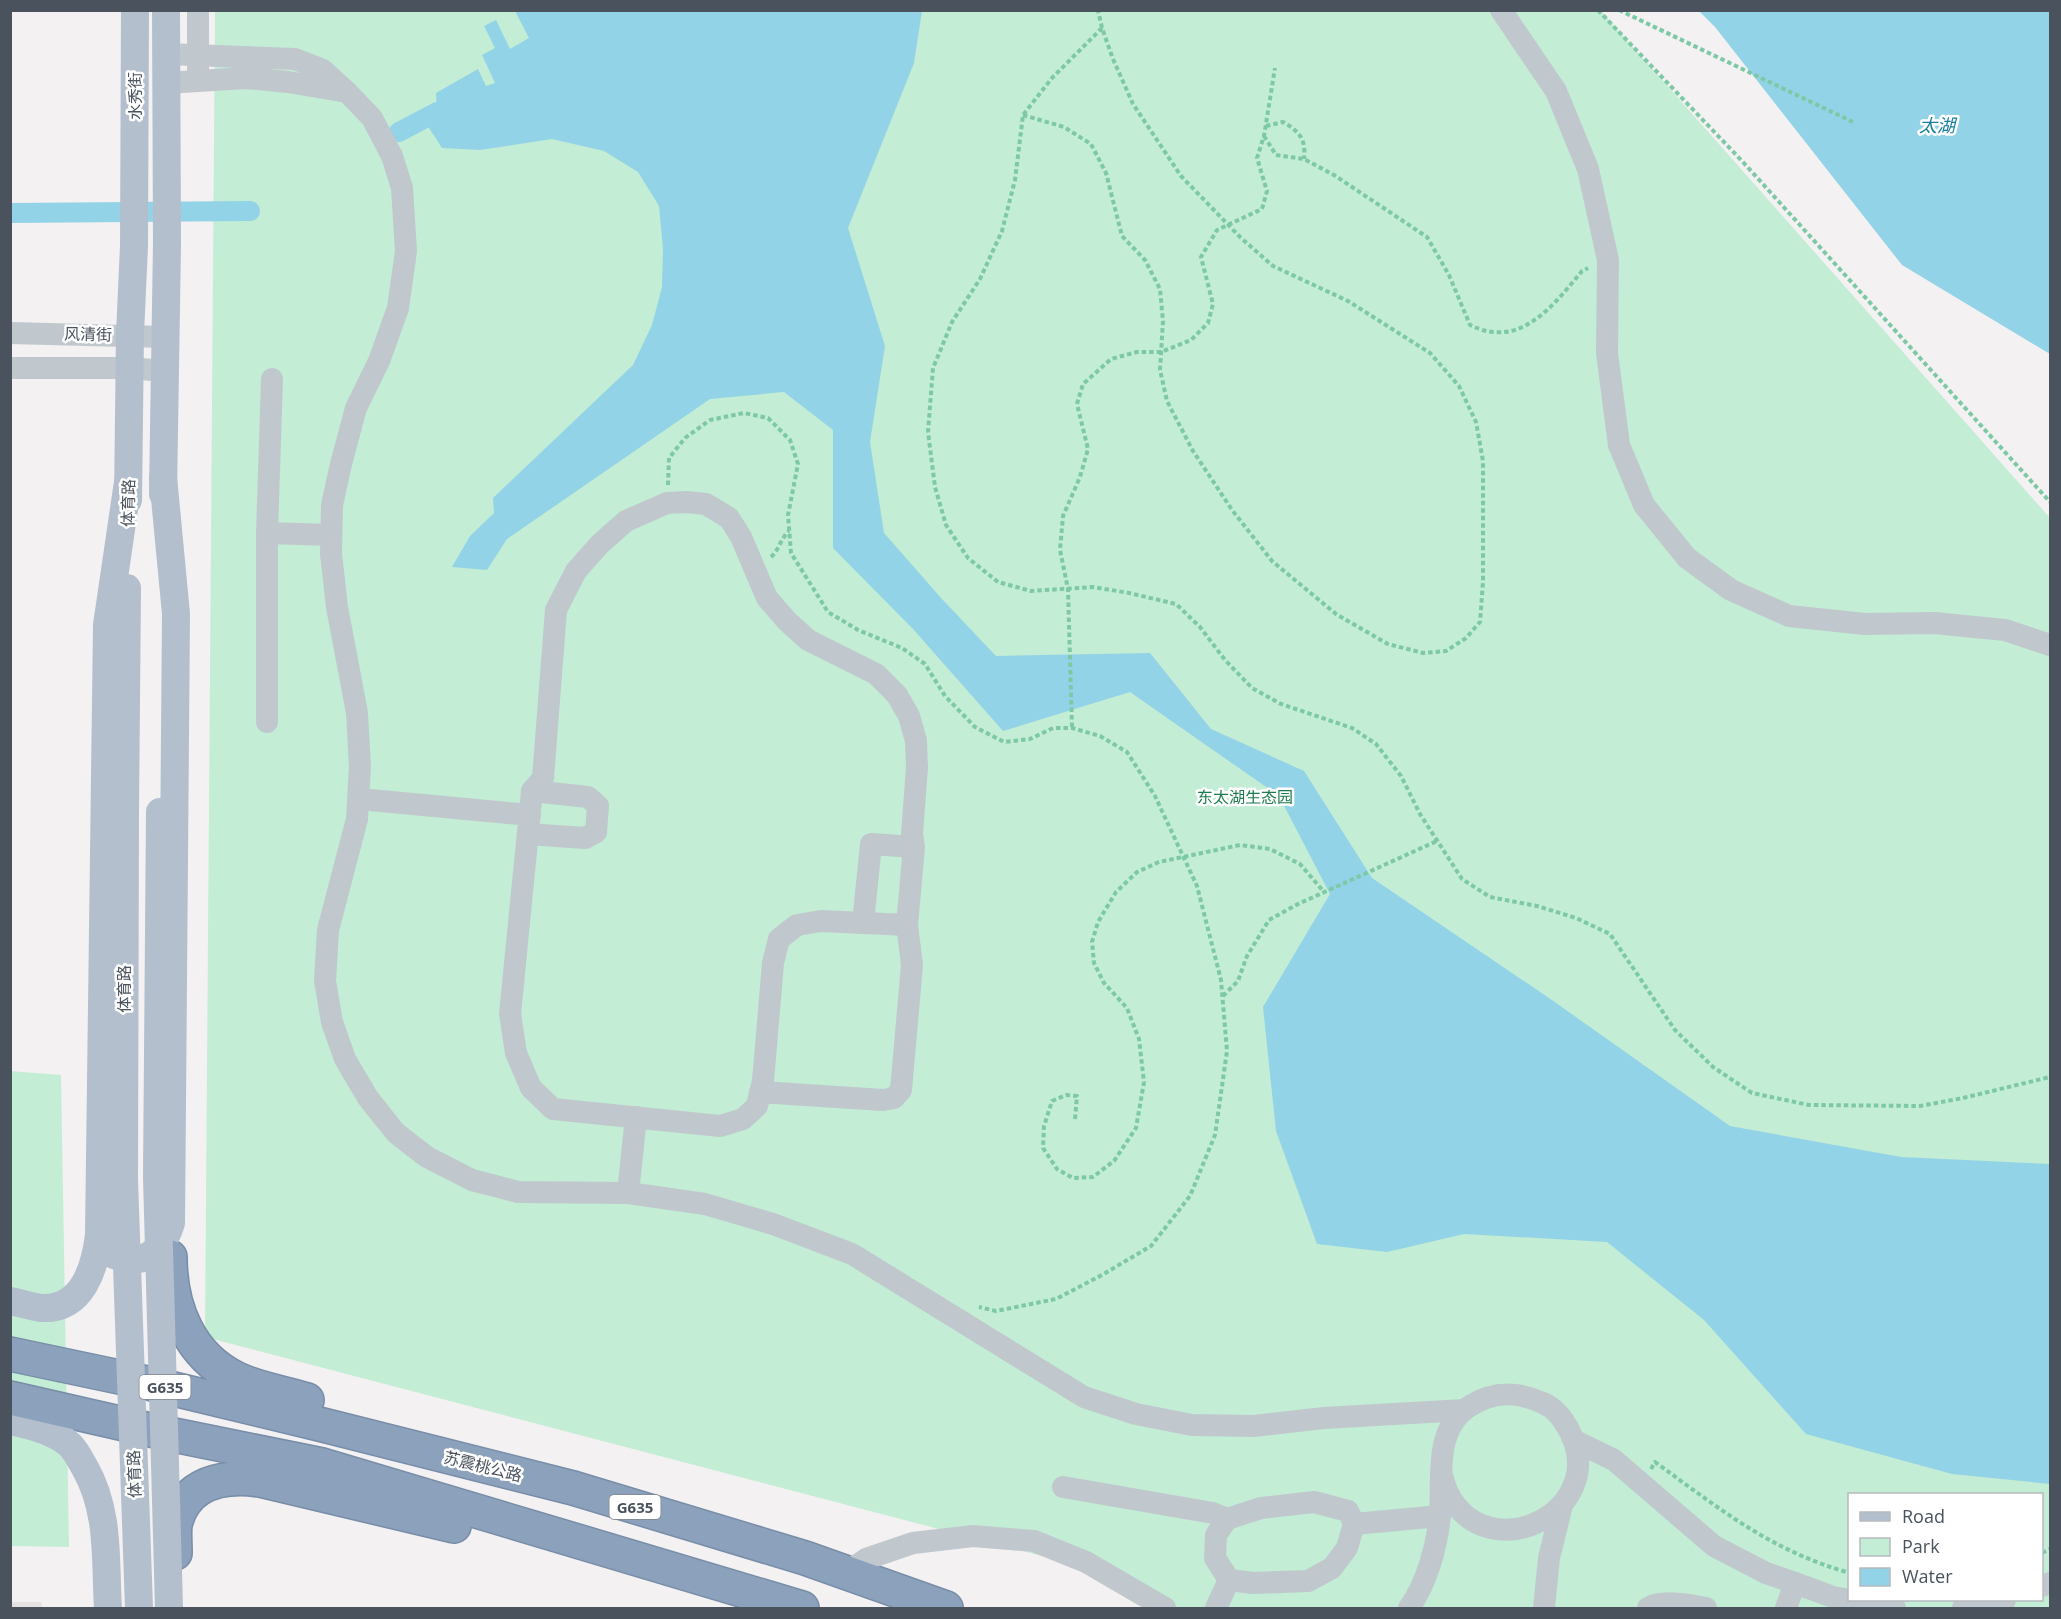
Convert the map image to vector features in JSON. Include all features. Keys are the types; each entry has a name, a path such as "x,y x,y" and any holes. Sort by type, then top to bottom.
{"highway":[{"path":"171,1223 172,1293 190,1335 202,1353 217,1368 239,1380 550,1469 651,1512"},
{"name":"苏震桃公路","path":"10,1354 319,1424 573,1488 804,1558 946,1608"},
{"path":"10,1398 322,1465 802,1608"},
{"path":"178,1608 175,1526 182,1504 196,1490 217,1481 240,1477 718,1584"}],"main road":[{"name":"水秀街","path":"134,246 135,10"},
{"name":"水秀街","path":"166,10 166,243"},
{"name":"体育路","path":"166,243 156,1177 169,1608"},
{"name":"体育路","path":"134,246 129,369 124,1180 139,1608"},
{"path":"99,1235 114,1255 138,1259 154,1252 165,1240 171,1223 176,614 163,477"},
{"path":"10,1301 42,1308 57,1306 71,1299 90,1278 96,1258 99,1235 106,625 128,482"},
{"path":"10,1339 98,1373"},
{"path":"10,1411 107,1420"},
{"path":"10,1421 52,1433 70,1445 91,1479 101,1509 107,1545"},
{"path":"108,1608 107,1545 109,1529 116,1517 132,1509 148,1507 161,1510 169,1516 175,1526"}],"street":[{"path":"198,10 198,81"},
{"path":"1501,10 1556,91 1588,169 1608,260 1607,353 1619,445 1644,505 1687,558 1731,590 1789,616 1865,624 1934,623 2005,630 2050,645"},
{"path":"166,54 295,59 323,70 372,118 392,156 402,188 406,251 398,308 379,361 356,408 340,464 332,505 331,554 337,607 357,713 360,767 357,819 328,930 325,981 332,1022 345,1059 368,1098 396,1133 427,1157 472,1180 518,1192 628,1193 705,1204 773,1224 852,1254 1084,1397 1136,1414 1192,1425 1254,1426 1324,1418 1464,1410"},
{"path":"166,83 246,78 288,82 347,92"},
{"name":"风清街","path":"10,333 130,334 165,337"},
{"name":"风清街","path":"10,368 164,371"},
{"path":"267,722 267,533 272,379"},
{"path":"760,1092 883,1100 894,1098 901,1090 912,965 907,925 914,847 912,834 917,767 916,741 909,716 897,695 876,674 808,640 766,598 741,537 729,518 706,504 686,502 667,503 626,521 600,544 576,571 556,610 543,778 532,791 510,1014 516,1053 531,1088 553,1109 720,1126 743,1119 757,1106 760,1092 773,963 779,939 796,925 821,921 907,925"},
{"path":"267,533 332,535"},
{"path":"359,799 529,824 585,838 596,832 598,806 588,797 532,791"},
{"path":"863,923 871,844 914,847"},
{"path":"628,1193 636,1118"},
{"path":"1409,1608 1431,1561 1440,1516 1442,1449 1450,1428 1464,1410 1483,1398 1505,1393 1527,1396 1548,1405 1564,1420 1575,1441 1578,1463 1574,1485 1562,1505 1549,1558 1544,1608"},
{"path":"1575,1441 1614,1460 1714,1546 1766,1573 1848,1599"},
{"path":"1441,1471 1448,1493 1461,1511 1480,1524 1502,1530 1524,1529 1545,1520 1562,1505"},
{"path":"1063,1487 1213,1513 1227,1519"},
{"path":"1314,1502 1348,1511 1354,1524 1347,1548 1332,1568 1308,1581 1253,1583 1228,1580 1215,1558 1216,1535 1227,1519 1261,1508 1314,1502"},
{"path":"1354,1524 1440,1516"},
{"path":"846,1573 866,1559 913,1543 973,1536 1034,1542 1086,1562 1165,1608"},
{"path":"1216,1608 1228,1580"},
{"path":"1786,1608 1795,1583"},
{"path":"1858,1601 1894,1608"},
{"path":"1963,1608 1996,1601"},
{"path":"1648,1608 1653,1605 1684,1603 1706,1608"}],"path":[{"path":"1023,115 1064,127 1091,144 1106,173 1122,236 1145,260 1160,289 1163,321 1160,370 1167,401 1193,451 1232,510 1272,561 1336,614 1388,644 1423,653 1446,651 1466,639 1480,622 1483,582 1483,460 1476,423 1460,386 1430,353 1348,301 1274,266 1228,225 1180,176 1133,104 1113,59 1098,10"},
{"path":"1598,10 1743,162 2050,502"},
{"path":"1619,10 1853,122"},
{"path":"1102,28 1052,78 1023,115 1015,180 1002,231 980,279 952,322 933,368 928,432 935,487 946,525 968,558 998,582 1031,591 1093,587 1176,604 1200,627 1225,660 1252,688 1281,704 1352,728 1376,744 1401,776 1420,814 1462,879 1490,897 1576,918 1610,934 1675,1030 1713,1067 1752,1093 1809,1105 1920,1106 2050,1077"},
{"path":"1072,728 1068,589 1060,550 1063,516 1080,477 1088,449 1086,431 1077,404 1083,384 1111,359 1137,352 1161,352 1191,340 1208,323 1214,304 1201,257 1217,230 1262,209 1267,191 1257,158 1266,126 1275,68"},
{"path":"1266,126 1283,122 1298,131 1305,148 1304,159"},
{"path":"1264,136 1276,155 1304,159 1334,175 1427,237 1449,275 1470,325 1484,332 1503,334 1526,324 1550,309 1582,271 1608,260"},
{"path":"667,503 669,458 685,438 710,420 744,413 768,418 790,440 798,465 788,515 791,553 828,612 858,630 902,648 925,664 945,696 975,726 1004,742 1030,739 1053,728 1072,728 1100,736 1127,752 1155,796 1197,886 1221,980 1227,1051 1215,1134 1191,1196 1151,1246 1075,1290 1056,1299 996,1311 976,1307"},
{"path":"753,568 774,555 783,536 789,531"},
{"path":"1223,996 1238,981 1247,956 1269,920 1324,892 1437,841"},
{"path":"1075,1119 1077,1096 1066,1095 1052,1101 1044,1126 1043,1148 1057,1169 1065,1174 1073,1178 1093,1178 1114,1161 1136,1128 1144,1082 1139,1039 1126,1008 1104,983 1094,963 1092,942 1098,922 1116,892 1137,872 1160,862 1240,845 1269,849 1300,864 1324,892"},
{"path":"1643,1484 1655,1462 1746,1527 1773,1543 1822,1565 1848,1572"}],"shaded area":[{"path":"11,1602 41,1602 42,1608 11,1608"}],"green space":[{"name":"东太湖生态园","path":"215,11 1601,11 2050,518 2050,1608 1160,1608 1061,1561 205,1337"},
{"path":"10,1071 61,1075 69,1547 11,1546"}],"water":[{"path":"515,11 922,11 914,63 848,228 885,346 870,442 884,533 996,656 1150,653 1211,729 1304,771 1372,878 1549,998 1730,1126 1901,1157 2050,1164 2050,1484 1952,1474 1806,1434 1704,1320 1607,1242 1464,1234 1387,1252 1317,1244 1276,1131 1263,1007 1330,894 1279,796 1130,692 1003,731 913,629 833,548 833,430 784,392 710,399 507,539 487,570 452,567 470,536 494,513 493,498 633,365 652,325 662,287 663,249 659,206 638,172 604,151 552,139 480,150 442,148 429,128 437,112 436,93 478,69 486,86 495,83 482,55 495,48 484,26 496,20 510,49 529,38"},
{"name":"太湖","path":"1699,11 2050,11 2050,354 1902,265 1715,27"}],"waterway":[{"path":"399,132 437,112"},
{"path":"10,213 250,211"}]}
